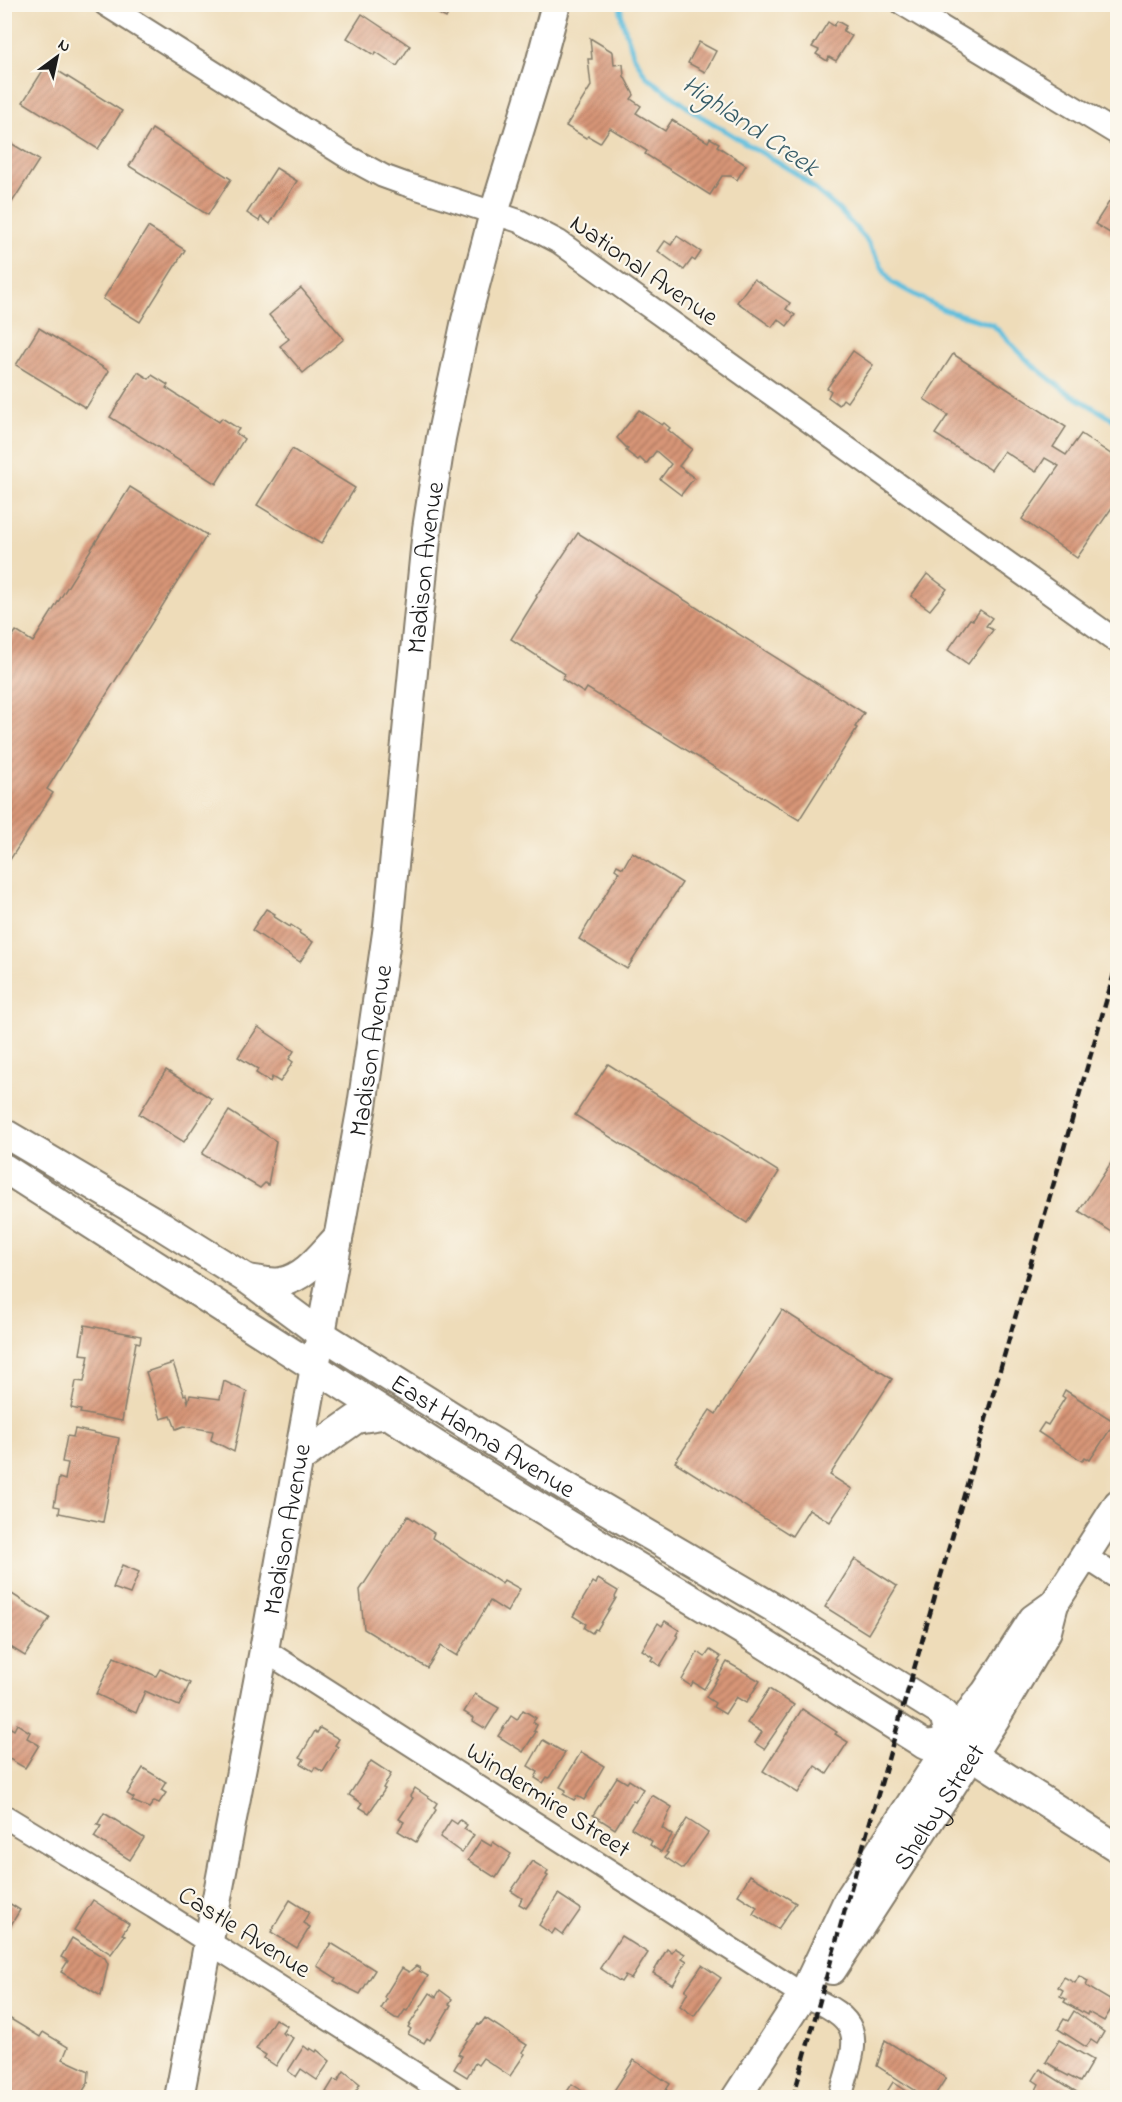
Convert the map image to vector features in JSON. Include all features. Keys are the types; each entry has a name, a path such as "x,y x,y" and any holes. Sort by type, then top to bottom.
{"main road":[{"name":"Madison Avenue","path":"179,2097 264,1650 362,1106 387,926 434,483 453,375 494,213 543,55 556,4"},
{"name":"East Hanna Avenue","path":"4,1133 247,1279 321,1334 567,1487 876,1670 944,1714 961,1748"},
{"name":"East Hanna Avenue","path":"4,1168 388,1414 742,1630 925,1745 961,1748"},
{"path":"247,1279 279,1282 295,1277 304,1272 338,1238"},
{"path":"298,1459 356,1419 388,1414"},
{"name":"Shelby Street","path":"736,2097 803,1995 827,1977 961,1748 975,1705 986,1692 1033,1619 1054,1604 1118,1504"},
{"path":"961,1748 1118,1848"}],"street":[{"name":"National Avenue","path":"105,4 361,164 405,184 519,221 560,242 1118,642"},
{"path":"903,4 1118,134"},
{"path":"1084,1556 1118,1578"},
{"name":"Windermire Street","path":"264,1650 803,1995 820,2002 841,2016 849,2024 854,2034 853,2050 840,2097"},
{"name":"Castle Avenue","path":"4,1816 209,1942 453,2097"}],"building":[{"path":"428,4 453,4 446,18 426,7"},
{"path":"362,14 410,46 397,66 376,52 374,55 347,38"},
{"path":"837,21 846,26 843,31 852,36 836,61 829,57 827,61 816,54 819,50 812,47 828,22 834,26"},
{"path":"590,38 613,52 614,65 623,64 624,76 634,95 631,99 641,106 636,113 665,131 672,120 708,142 710,138 719,143 717,146 746,165 737,180 731,176 722,176 710,195 645,154 647,151 610,128 600,143 566,126 591,86 588,59 592,59"},
{"path":"699,42 716,51 705,72 688,63"},
{"path":"47,64 122,111 98,149 23,102"},
{"path":"152,129 231,179 208,215 129,166"},
{"path":"4,139 39,160 4,215"},
{"path":"276,168 297,181 270,224 261,217 259,221 247,213"},
{"path":"1118,188 1118,238 1095,224"},
{"path":"148,227 185,250 140,322 103,299"},
{"path":"677,236 701,252 695,261 692,259 684,270 658,251 665,241 671,245"},
{"path":"754,279 790,303 786,309 795,315 787,326 778,319 772,327 737,302"},
{"path":"301,288 344,339 303,373 280,346 289,339 269,315"},
{"path":"39,328 109,371 86,408 16,365"},
{"path":"853,351 873,365 847,402 843,399 839,405 828,397 831,391 827,388"},
{"path":"953,354 1066,427 1053,447 1066,455 1081,434 1118,459 1118,499 1077,558 1022,519 1059,466 1045,458 1036,472 1004,451 991,470 935,434 948,415 924,399"},
{"path":"138,372 149,379 152,375 168,385 166,388 219,422 222,418 239,429 236,433 244,439 216,484 110,417"},
{"path":"639,410 662,425 664,423 670,428 668,430 692,449 679,466 694,478 681,495 660,479 671,464 656,451 646,464 626,451 628,449 617,438"},
{"path":"292,449 355,488 321,544 257,505"},
{"path":"130,487 207,535 47,789 53,793 4,869 4,649 16,631 33,642"},
{"path":"578,533 864,713 855,727 857,728 799,820 587,688 584,693 562,679 565,674 511,639 536,596"},
{"path":"927,574 947,589 930,610 911,596"},
{"path":"980,610 992,618 986,626 993,630 968,664 948,650 970,619 973,620"},
{"path":"632,852 682,883 627,969 579,939 619,872 615,869 617,865 623,868"},
{"path":"266,909 313,942 300,962 252,930"},
{"path":"258,1027 294,1051 289,1059 293,1062 280,1082 272,1077 270,1082 256,1073 258,1069 238,1057"},
{"path":"608,1064 779,1172 747,1223 575,1115"},
{"path":"166,1070 212,1099 184,1142 139,1114"},
{"path":"229,1111 276,1141 268,1185 265,1183 260,1188 202,1154"},
{"path":"1113,1160 1118,1163 1118,1236 1079,1211"},
{"path":"782,1310 892,1379 830,1475 852,1489 830,1522 809,1509 792,1536 675,1462 710,1410 716,1414"},
{"path":"85,1325 141,1336 140,1343 136,1342 122,1421 80,1413 81,1410 71,1408 76,1381 84,1382 89,1355 80,1354"},
{"path":"173,1363 188,1402 190,1395 220,1399 224,1381 247,1392 234,1452 211,1440 213,1431 184,1426 176,1429 171,1416 161,1419 146,1372"},
{"path":"1065,1390 1115,1422 1090,1460 1085,1457 1082,1461 1038,1432 1044,1423 1048,1425 1065,1398 1062,1396"},
{"path":"75,1429 119,1438 103,1522 59,1513 60,1507 54,1506 59,1478 65,1480 68,1463 62,1462 67,1436 73,1437"},
{"path":"408,1516 434,1533 432,1538 502,1584 504,1580 520,1589 507,1612 490,1601 457,1656 441,1646 427,1668 364,1629 360,1590"},
{"path":"855,1559 897,1586 868,1634 825,1607"},
{"path":"122,1565 139,1572 130,1594 113,1588"},
{"path":"598,1579 618,1591 597,1630 595,1629 592,1633 584,1628 586,1624 573,1616 593,1582 596,1584"},
{"path":"4,1589 50,1618 25,1656 4,1643"},
{"path":"665,1621 679,1630 676,1635 678,1636 660,1666 651,1660 653,1657 642,1650 658,1623 662,1626"},
{"path":"710,1650 721,1657 704,1689 693,1682 691,1686 682,1680 698,1652 705,1657"},
{"path":"114,1657 156,1676 160,1669 190,1683 179,1706 145,1691 136,1713 96,1694"},
{"path":"727,1662 760,1681 746,1703 736,1697 725,1714 713,1707 715,1703 706,1697"},
{"path":"769,1689 794,1705 764,1749 755,1743 762,1732 747,1723"},
{"path":"475,1694 499,1708 486,1729 464,1712"},
{"path":"802,1709 848,1742 827,1774 815,1766 798,1793 763,1771"},
{"path":"523,1710 536,1718 533,1722 537,1725 534,1731 536,1732 523,1752 498,1736 511,1716 517,1720"},
{"path":"4,1724 14,1730 17,1724 30,1732 27,1738 39,1745 25,1768 6,1757"},
{"path":"320,1728 339,1739 335,1745 338,1747 323,1772 315,1767 313,1771 301,1764 304,1759 300,1757 315,1731 317,1733"},
{"path":"543,1740 565,1753 549,1778 547,1777 543,1783 535,1778 538,1772 528,1766"},
{"path":"581,1752 604,1766 584,1800 577,1796 574,1800 563,1794 566,1790 560,1787"},
{"path":"371,1761 391,1774 383,1788 385,1789 369,1813 359,1807 362,1803 349,1795"},
{"path":"143,1768 166,1782 161,1790 166,1793 159,1803 154,1801 149,1808 132,1801 134,1798 127,1794"},
{"path":"617,1777 627,1783 629,1780 643,1789 635,1802 633,1800 615,1829 593,1815"},
{"path":"415,1788 437,1803 434,1808 436,1810 416,1842 398,1831 404,1822 399,1819 413,1798 410,1796"},
{"path":"652,1795 672,1807 662,1828 672,1835 661,1852 650,1845 652,1841 631,1828"},
{"path":"104,1813 144,1838 130,1860 94,1837 101,1826 97,1825"},
{"path":"687,1819 708,1833 683,1869 665,1857"},
{"path":"451,1820 457,1824 460,1820 467,1825 464,1829 474,1835 462,1853 440,1837"},
{"path":"481,1840 491,1846 493,1842 511,1854 496,1878 468,1860"},
{"path":"532,1861 548,1871 546,1875 548,1876 526,1908 519,1904 522,1898 511,1891"},
{"path":"750,1875 796,1903 778,1929 753,1914 757,1907 738,1895"},
{"path":"558,1894 581,1909 563,1935 555,1929 552,1934 539,1925"},
{"path":"4,1900 20,1910 6,1933 4,1932"},
{"path":"93,1900 129,1924 122,1934 125,1935 111,1954 74,1930"},
{"path":"290,1900 309,1912 303,1923 310,1927 297,1948 271,1932"},
{"path":"621,1936 648,1953 631,1979 625,1976 621,1982 600,1968"},
{"path":"72,1938 105,1958 108,1964 101,1996 61,1972 68,1961 61,1957"},
{"path":"331,1943 375,1970 360,1994 334,1981 336,1978 317,1966"},
{"path":"675,1948 685,1954 682,1958 687,1961 673,1985 653,1973 667,1949 672,1953"},
{"path":"702,1965 721,1978 694,2016 680,2006 688,1992 685,1990"},
{"path":"416,1966 420,1968 419,1971 428,1976 407,2011 405,2010 399,2019 395,2018 381,2009 387,1999 384,1997 402,1968 409,1972"},
{"path":"1079,1976 1088,1981 1086,1986 1115,2003 1104,2021 1088,2012 1087,2015 1064,2002 1066,1999 1060,1996 1063,1990 1058,1987 1064,1977 1075,1983"},
{"path":"440,1990 452,1999 449,2004 451,2005 430,2040 427,2038 424,2043 408,2034 411,2029 408,2027 430,1993 436,1997"},
{"path":"1074,2011 1104,2032 1097,2044 1091,2040 1086,2047 1058,2029 1064,2019 1068,2021"},
{"path":"4,2015 40,2037 43,2032 68,2047 63,2059 89,2071 88,2083 81,2094 86,2098 8,2098 4,2095"},
{"path":"485,2018 527,2045 522,2052 525,2054 510,2076 483,2058 478,2065 475,2063 467,2077 454,2069 462,2056 458,2054 478,2024 480,2025"},
{"path":"275,2019 287,2026 282,2033 293,2038 276,2066 264,2058 266,2055 256,2049"},
{"path":"885,2040 946,2078 933,2098 927,2098 877,2066"},
{"path":"1059,2040 1093,2060 1080,2082 1046,2062"},
{"path":"304,2046 309,2050 310,2048 316,2052 317,2050 330,2061 317,2080 301,2069 296,2077 288,2071"},
{"path":"634,2060 670,2084 666,2090 678,2098 615,2098 611,2095"},
{"path":"1040,2069 1080,2094 1082,2098 1039,2098 1034,2094 1039,2084 1033,2080"},
{"path":"344,2071 360,2084 355,2092 357,2093 354,2098 330,2098 331,2095 326,2092 334,2079 338,2081"},
{"path":"893,2082 917,2098 883,2098"},
{"path":"572,2084 593,2098 563,2098"}],"waterway":[{"name":"Highland Creek","path":"620,4 622,20 634,56 646,76 694,112 797,174 838,209 865,238 891,282 942,309 993,325 1030,363 1065,391 1118,422"}],"railway":[{"path":"793,2098 847,1902 1118,960"}]}
